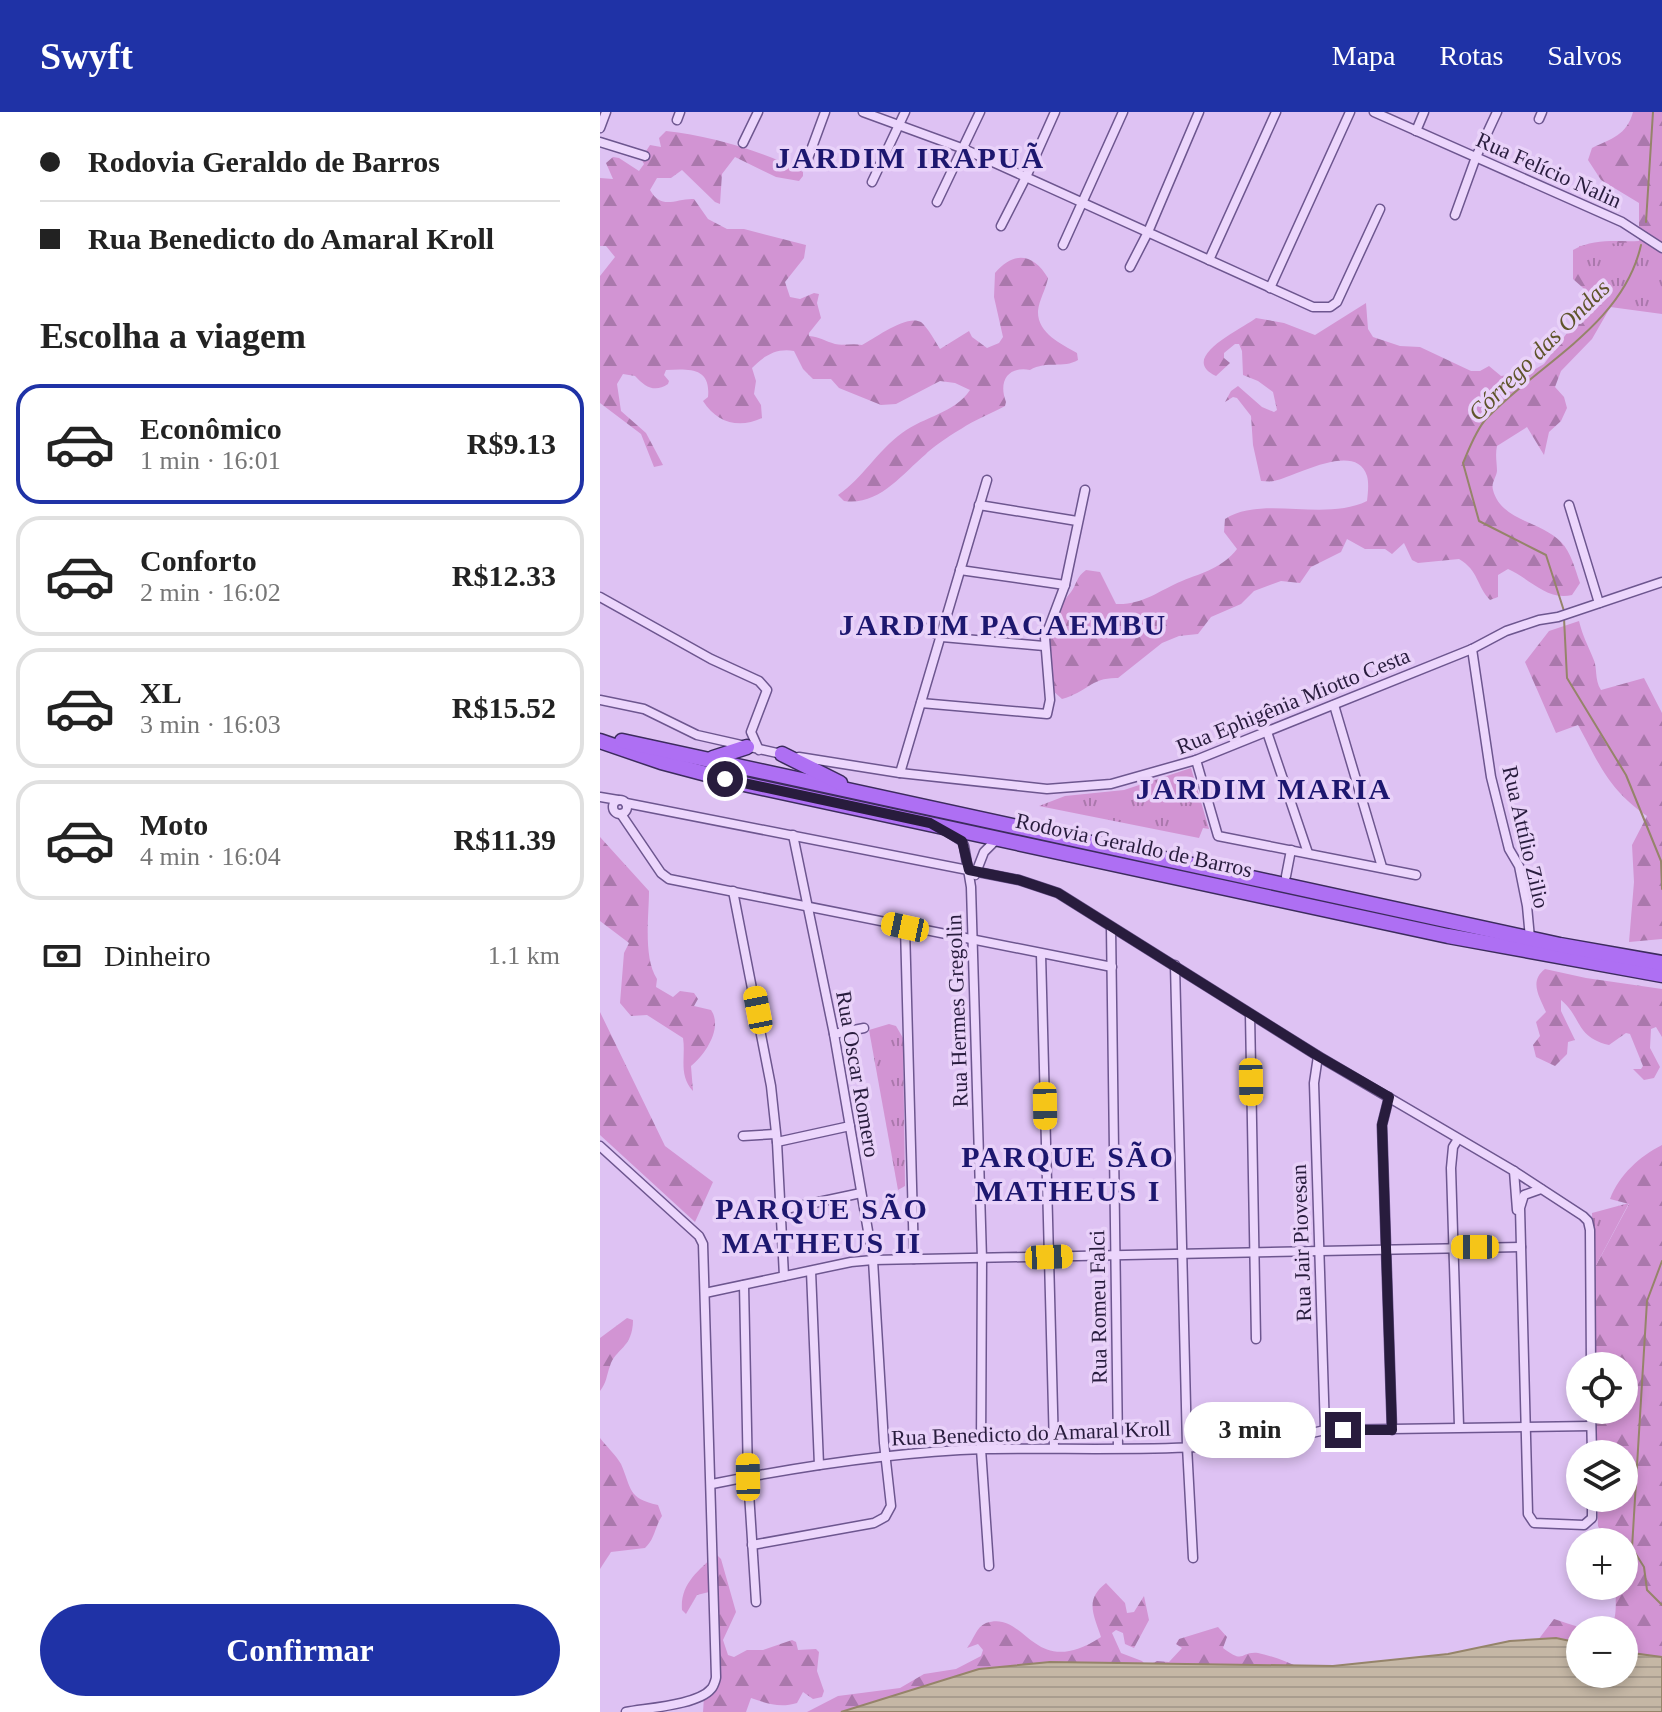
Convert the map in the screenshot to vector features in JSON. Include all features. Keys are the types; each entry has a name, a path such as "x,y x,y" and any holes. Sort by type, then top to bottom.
{"highway":[{"name":"Rodovia Geraldo de Barros","path":"600,739 710,759 1530,938 1662,963"},
{"name":"Rodovia Geraldo de Barros","path":"600,739 706,775 1448,936 1662,975"},
{"path":"710,759 753,748"},
{"path":"782,754 862,793"},
{"path":"1183,863 1216,862 1286,876 1350,892 1394,908"}],"street":[{"path":"600,128 606,112"},
{"path":"743,143 758,112"},
{"path":"807,161 825,112"},
{"path":"863,112 964,149 1313,307 1323,308 1337,302 1380,209"},
{"path":"872,182 905,112"},
{"path":"937,202 980,112"},
{"path":"1001,226 1055,112"},
{"path":"1063,245 1123,112"},
{"path":"1130,267 1199,112"},
{"path":"1209,260 1276,112"},
{"path":"1270,288 1350,112"},
{"name":"Rua Felício Nalin","path":"1374,112 1622,222 1662,248"},
{"path":"1416,131 1424,112"},
{"path":"1455,215 1476,157 1497,112"},
{"path":"600,142 645,156"},
{"path":"900,773 987,480"},
{"path":"921,703 1042,716 1047,714 1044,646 1047,628 1065,585 1085,490"},
{"path":"979,505 1077,521"},
{"path":"1569,505 1599,603"},
{"path":"960,570 1065,585"},
{"name":"Rua Ephigênia Miotto Cesta","path":"600,700 644,709 697,735 782,754 900,773 1067,789 1125,781 1196,760 1472,649 1506,631 1662,582"},
{"path":"600,597 711,659 760,682 767,690 751,732 753,748"},
{"path":"915,623 942,637 1044,646"},
{"name":"Rua Attílio Zilio","path":"1472,649 1491,777 1509,849 1519,866 1530,938"},
{"path":"1334,705 1382,867"},
{"path":"1267,732 1308,853"},
{"path":"1196,760 1218,836 1416,875"},
{"path":"600,797 1047,888 1318,1056 1514,1171 1588,1221 1591,1352"},
{"path":"622,802 613,809 621,814 664,877 1112,967"},
{"path":"930,823 962,841 967,852 955,867"},
{"name":"Rua Oscar Romero","path":"752,1545 861,1527 881,1520 888,1515 891,1506 873,1260 834,1034 793,835"},
{"path":"973,871 987,847 1001,838"},
{"path":"1286,876 1291,850"},
{"name":"Rua Hermes Gregolin","path":"967,852 973,871 982,1259 981,1449 989,1566"},
{"path":"733,891 768,1066 776,1138 784,1276"},
{"path":"905,927 914,1259"},
{"name":"Rua Romeu Falci","path":"1111,927 1118,1447"},
{"path":"1041,954 1054,1448"},
{"path":"1175,965 1187,1446 1193,1558"},
{"path":"1250,1014 1256,1339"},
{"path":"834,1034 864,1028"},
{"name":"Rua Jair Piovesan","path":"1318,1056 1314,1083 1325,1430"},
{"path":"1389,1097 1382,1125 1392,1430"},
{"path":"743,1136 776,1138 850,1126"},
{"path":"1458,1139 1452,1155 1452,1247 1459,1426"},
{"path":"600,1146 699,1236 703,1244 716,1677 713,1688 698,1697 626,1712"},
{"path":"1514,1171 1520,1223"},
{"path":"1541,1189 1524,1195 1520,1223 1528,1514 1534,1523 1577,1526 1591,1520 1591,1512"},
{"path":"781,1210 861,1193"},
{"path":"705,1293 873,1260 1521,1247"},
{"path":"811,1271 819,1465"},
{"path":"744,1285 748,1477 756,1602"},
{"path":"1591,1426 1592,1440"},
{"name":"Rua Benedicto do Amaral Kroll","path":"712,1484 885,1455 981,1449 1262,1442 1325,1430 1591,1426"}],"green space":[{"path":"1633,112 1662,112 1662,311 1611,306 1592,339 1561,371 1555,387 1564,397 1567,408 1561,421 1549,432 1544,455 1527,427 1496,449 1497,471 1493,487 1497,500 1513,515 1553,535 1564,546 1580,583 1572,595 1546,592 1508,569 1498,575 1498,597 1490,600 1474,573 1459,559 1418,563 1412,560 1404,543 1392,554 1385,549 1365,549 1347,539 1341,552 1311,567 1300,583 1281,581 1254,591 1241,604 1211,617 1198,634 1179,636 1162,643 1118,678 1095,682 1062,699 1052,690 1049,646 1057,622 1055,614 1086,570 1100,572 1116,604 1126,604 1150,597 1225,561 1237,549 1224,532 1225,519 1240,512 1275,508 1332,509 1367,501 1367,476 1361,466 1350,461 1324,464 1274,481 1261,481 1253,445 1251,416 1237,398 1225,402 1238,386 1262,407 1274,412 1277,410 1273,392 1243,375 1239,344 1224,353 1224,358 1230,363 1216,376 1206,369 1204,361 1216,344 1256,318 1284,323 1315,335 1366,303 1368,329 1373,337 1400,346 1420,347 1471,371 1480,371 1489,366 1501,376 1525,375 1544,364 1587,306 1591,295 1573,279 1573,250 1597,242 1639,241 1639,203 1601,180 1588,160 1592,148 1622,131"},
{"path":"666,131 736,146 771,157 803,172 799,181 776,177 735,157 722,174 720,204 682,170 671,178 657,178 650,190 664,202 694,199 708,219 727,229 744,229 806,245 804,258 785,282 790,297 800,299 819,294 817,303 821,318 809,336 838,345 862,345 900,324 915,320 924,325 940,349 969,331 987,348 999,343 1003,337 994,297 995,273 1009,261 1023,258 1036,264 1048,278 1038,311 1041,326 1051,337 1077,353 1078,360 1011,373 1004,382 1005,406 943,441 879,494 857,501 844,501 838,495 902,433 956,404 970,390 940,381 896,404 881,405 839,388 831,379 813,379 803,369 794,351 782,351 766,357 752,368 756,381 754,394 761,405 762,418 737,423 722,419 703,401 708,397 708,387 706,380 697,372 666,370 664,375 668,384 654,388 646,386 635,376 623,374 617,384 621,411 646,433 663,465 654,467 641,434 600,403 600,276 615,257 606,246 600,246 600,178 613,179 606,163 613,157 639,171 644,164 641,159 650,145 661,147 659,138"},
{"path":"1647,243 1662,256 1662,314 1588,304 1579,246"},
{"path":"1579,621 1601,690 1644,678 1662,713 1662,939 1629,942 1634,882 1632,845 1647,816 1614,786 1578,725 1556,733 1525,662 1549,631"},
{"path":"1191,768 1209,829 1203,828 1199,838 1039,806 1065,796 1124,790"},
{"path":"600,837 649,891 648,948 657,979 656,987 673,997 680,991 694,993 698,999 694,1006 711,1010 714,1017 711,1040 691,1066 693,1091 684,1072 683,1038 647,1015 631,1016 620,1003 624,953 629,943 600,921"},
{"path":"1545,969 1662,989 1662,1037 1656,1027 1651,1029 1650,1048 1660,1067 1654,1078 1644,1080 1633,1069 1643,1066 1630,1034 1626,1033 1609,1045 1598,1041 1584,1032 1561,1000 1561,1011 1575,1040 1568,1042 1567,1054 1555,1066 1536,1057 1533,1045 1540,1036 1536,1022 1546,1012 1536,984"},
{"path":"600,1012 665,1146 713,1182 695,1222 600,1135"},
{"path":"889,1024 896,1026 903,1038 905,1186 898,1190 869,1030"},
{"path":"1662,1145 1662,1678 1638,1671 1638,1616 1615,1616 1616,1600 1638,1600 1638,1528 1598,1526 1598,1512 1638,1512 1638,1440 1596,1440 1595,1424 1638,1424 1638,1352 1595,1352 1593,1271 1629,1204 1610,1199 1631,1167"},
{"path":"1629,1203 1593,1271 1592,1213"},
{"path":"627,1318 633,1320 630,1337 612,1360 600,1391 600,1338"},
{"path":"600,1438 621,1464 632,1491 641,1499 658,1505 662,1516 645,1548 611,1552 600,1569"},
{"path":"716,1554 721,1559 736,1612 723,1640 728,1655 734,1657 747,1650 763,1650 792,1640 796,1642 798,1650 816,1649 819,1652 817,1671 824,1691 822,1697 813,1699 803,1692 797,1703 785,1705 751,1698 746,1712 703,1712 704,1697 714,1670 709,1592 697,1595 686,1614 682,1610 682,1601 687,1585"},
{"path":"1106,1583 1125,1603 1127,1613 1134,1612 1144,1596 1149,1620 1134,1648 1125,1644 1123,1633 1116,1630 1112,1633 1121,1653 1147,1666 884,1712 807,1712 838,1696 900,1688 924,1674 956,1669 981,1656 983,1650 978,1644 967,1648 986,1623 1000,1621 1012,1626 1045,1649 1060,1652 1078,1649 1101,1637 1093,1602"},
{"path":"1554,1619 1566,1622 1566,1658 1505,1643 1509,1640 1538,1640"},
{"path":"1218,1627 1227,1637 1223,1648 1235,1656 1258,1653 1301,1668 1152,1670 1153,1663 1169,1662 1182,1648 1176,1644 1179,1639"}],"shaded area":[{"path":"1566,1640 1566,1688 1638,1688 1638,1654 1662,1657 1662,1712 841,1712 979,1669 1050,1662 1333,1666 1448,1654 1510,1641"}],"waterway":[{"name":"Córrego das Ondas","path":"1646,222 1653,112"},
{"name":"Córrego das Ondas","path":"1564,611 1546,555 1479,521 1463,463 1486,419 1577,341 1617,298 1631,273 1641,245"},
{"name":"Córrego das Ondas","path":"1564,618 1567,678 1626,775 1661,861 1662,889"},
{"name":"Córrego das Ondas","path":"1662,1261 1647,1301 1632,1548 1644,1567 1647,1590 1662,1605"}],"district":[{"name":"JARDIM IRAPUÃ","path":"910,157"},
{"name":"JARDIM PACAEMBU","path":"1003,624"},
{"name":"JARDIM MARIA","path":"1264,788"},
{"name":"PARQUE SÃO MATHEUS I","path":"1068,1173"},
{"name":"PARQUE SÃO MATHEUS II","path":"822,1225"}],"route":[{"path":"725,779 930,823 962,841 969,870 1019,880 1058,893 1389,1097 1383,1113 1382,1152 1392,1430 1343,1430"}]}
